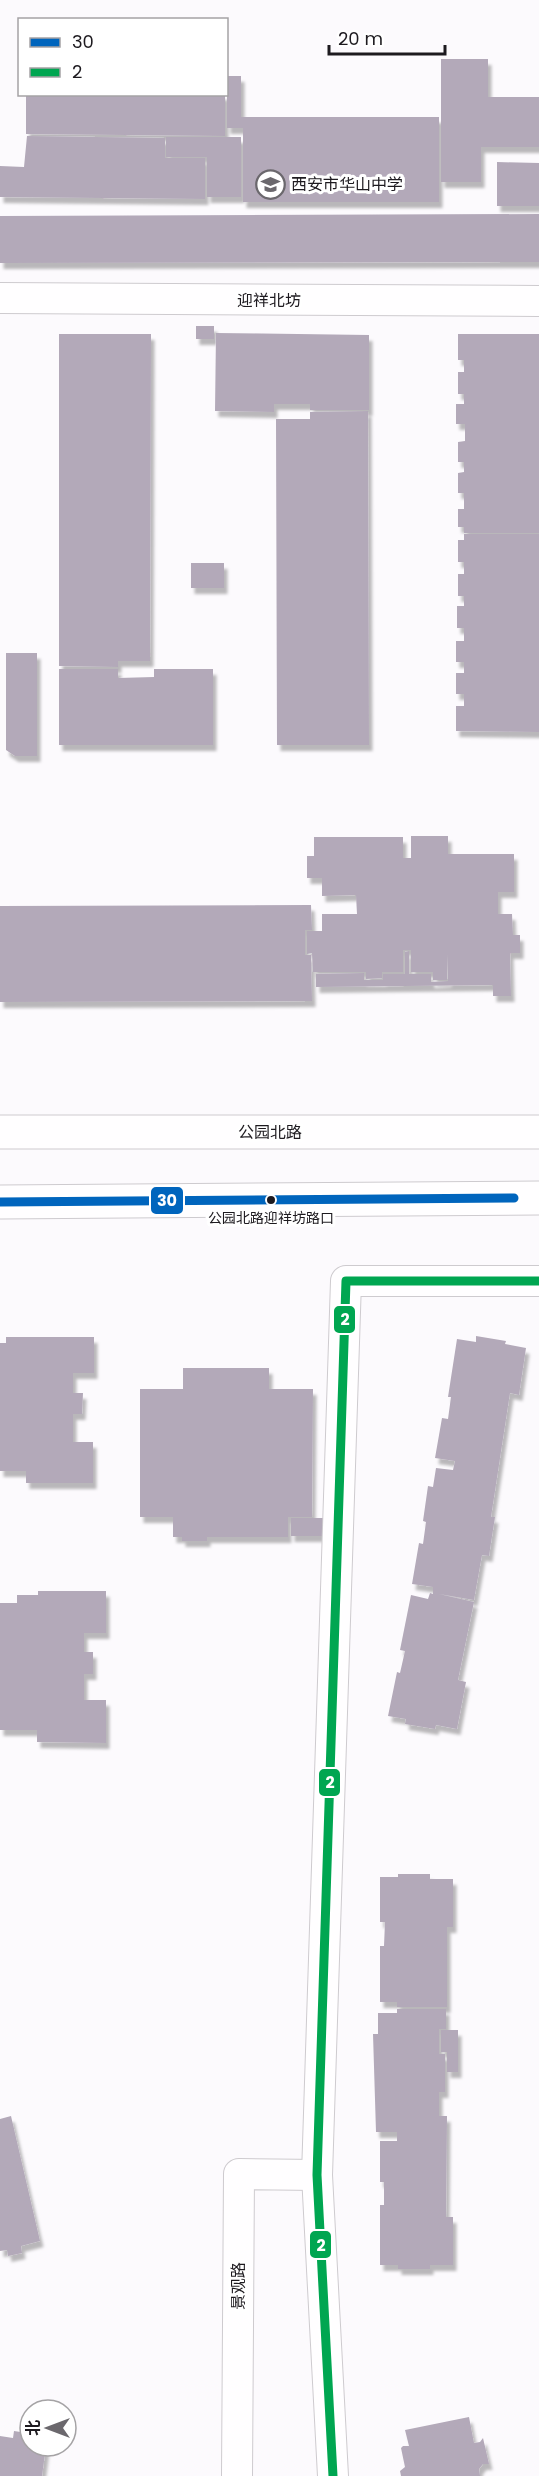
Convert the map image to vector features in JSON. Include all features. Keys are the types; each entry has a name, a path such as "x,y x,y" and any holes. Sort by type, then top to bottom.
{"main road":[{"name":"公园北路","path":"0,1132 539,1132"},
{"path":"0,1202 539,1198"}],"street":[{"name":"迎祥北坊","path":"0,298 539,301"},
{"path":"333,2476 317,2175 346,1281 539,1281"},
{"name":"景观路","path":"237,2476 239,2174 317,2175"}],"building":[{"path":"441,59 488,59 488,97 539,97 539,147 481,147 481,182 441,182"},
{"path":"228,76 241,76 241,117 439,117 439,202 243,202 243,128 227,128"},
{"path":"26,96 225,96 225,136 26,134"},
{"path":"27,136 165,138 165,158 205,158 205,199 0,197 0,166 24,167"},
{"path":"166,137 241,137 241,197 207,197 207,157 166,157"},
{"path":"497,162 539,163 539,206 497,206"},
{"path":"539,214 539,262 0,263 0,216"},
{"path":"196,326 214,326 214,339 196,339"},
{"path":"216,333 369,335 369,410 310,410 310,404 274,404 274,412 215,411"},
{"path":"59,334 151,334 150,661 118,661 118,667 59,666"},
{"path":"458,334 539,334 539,533 464,533 464,527 458,527 458,509 464,509 464,493 458,493 458,473 464,472 464,462 458,462 458,442 465,441 465,424 456,424 456,404 464,404 464,394 458,394 458,372 464,372 464,360 458,360"},
{"path":"368,411 369,745 277,745 276,419 310,419 310,412"},
{"path":"464,534 539,534 539,732 456,731 456,706 464,706 464,694 456,694 456,673 464,673 464,662 456,662 456,641 464,641 464,628 457,628 457,606 464,606 464,596 458,596 458,574 464,574 464,562 458,562 458,540 464,540"},
{"path":"191,563 224,563 224,588 191,588"},
{"path":"6,653 37,653 37,756 15,756 6,750"},
{"path":"59,669 118,669 118,678 154,677 154,669 213,669 213,745 59,745"},
{"path":"411,836 448,836 448,854 514,854 514,892 498,892 498,914 512,914 513,935 520,935 520,953 510,953 511,996 493,996 493,985 316,987 316,974 364,973 364,980 383,980 383,974 405,974 405,952 409,951 409,974 431,974 431,982 448,981 448,954 447,980 433,980 433,972 411,972 411,950 403,950 403,972 382,972 382,978 366,979 366,972 313,972 312,953 307,954 307,931 322,931 322,914 357,914 356,895 322,896 322,878 307,878 307,856 314,856 314,837 403,837 403,858 411,858"},
{"path":"311,905 312,930 305,930 305,955 311,955 312,1001 0,1002 0,906"},
{"path":"476,1336 506,1341 505,1344 526,1348 519,1395 510,1393 491,1517 495,1517 489,1556 482,1555 474,1600 439,1594 474,1602 458,1680 466,1682 457,1729 436,1725 435,1729 405,1724 406,1719 388,1716 397,1672 400,1673 405,1651 400,1650 411,1595 428,1599 430,1593 433,1594 433,1587 412,1584 419,1543 423,1544 426,1522 423,1521 428,1486 433,1487 436,1468 453,1470 455,1461 435,1458 442,1418 448,1419 451,1397 448,1397 457,1339 476,1342"},
{"path":"6,1337 94,1337 94,1373 73,1373 73,1393 83,1393 82,1414 73,1414 73,1442 93,1442 93,1483 26,1483 26,1471 0,1471 0,1343 6,1343"},
{"path":"183,1368 269,1368 269,1389 313,1389 312,1517 288,1517 288,1537 207,1537 207,1541 182,1541 182,1537 173,1537 173,1517 140,1517 140,1389 183,1389"},
{"path":"291,1518 324,1518 324,1536 291,1536"},
{"path":"38,1591 106,1591 106,1633 84,1633 84,1652 93,1652 93,1674 84,1674 84,1700 106,1700 106,1743 37,1742 37,1730 0,1730 0,1603 17,1603 17,1595 38,1595"},
{"path":"398,1874 430,1874 430,1879 453,1879 453,1927 447,1927 447,2007 397,2007 397,2002 380,2002 380,1946 384,1946 385,1922 380,1922 380,1877 398,1877"},
{"path":"397,2009 446,2009 446,2029 439,2029 439,2054 445,2054 445,2092 439,2092 439,2116 447,2116 446,2217 453,2217 453,2265 430,2265 430,2269 398,2269 398,2265 380,2265 380,2205 384,2205 384,2182 380,2182 380,2141 397,2141 397,2132 376,2132 373,2034 378,2034 378,2013 397,2013"},
{"path":"441,2030 458,2030 458,2072 447,2072 447,2052 441,2052"},
{"path":"11,2116 40,2241 21,2246 22,2253 8,2256 7,2250 0,2251 0,2119"},
{"path":"469,2417 474,2443 480,2442 483,2438 489,2464 483,2464 479,2469 480,2476 401,2476 400,2471 405,2467 401,2448 409,2446 405,2430"},
{"path":"14,2431 18,2432 18,2458 44,2458 42,2476 0,2476 0,2436 13,2438"}],"transit line":[{"name":"30","path":"0,1202 514,1198"},
{"name":"2","path":"333,2476 317,2175 346,1281 539,1281"}],"place":[{"name":"西安市华山中学","path":"270,184"},
{"name":"公园北路迎祥坊路口","path":"271,1200"}]}
